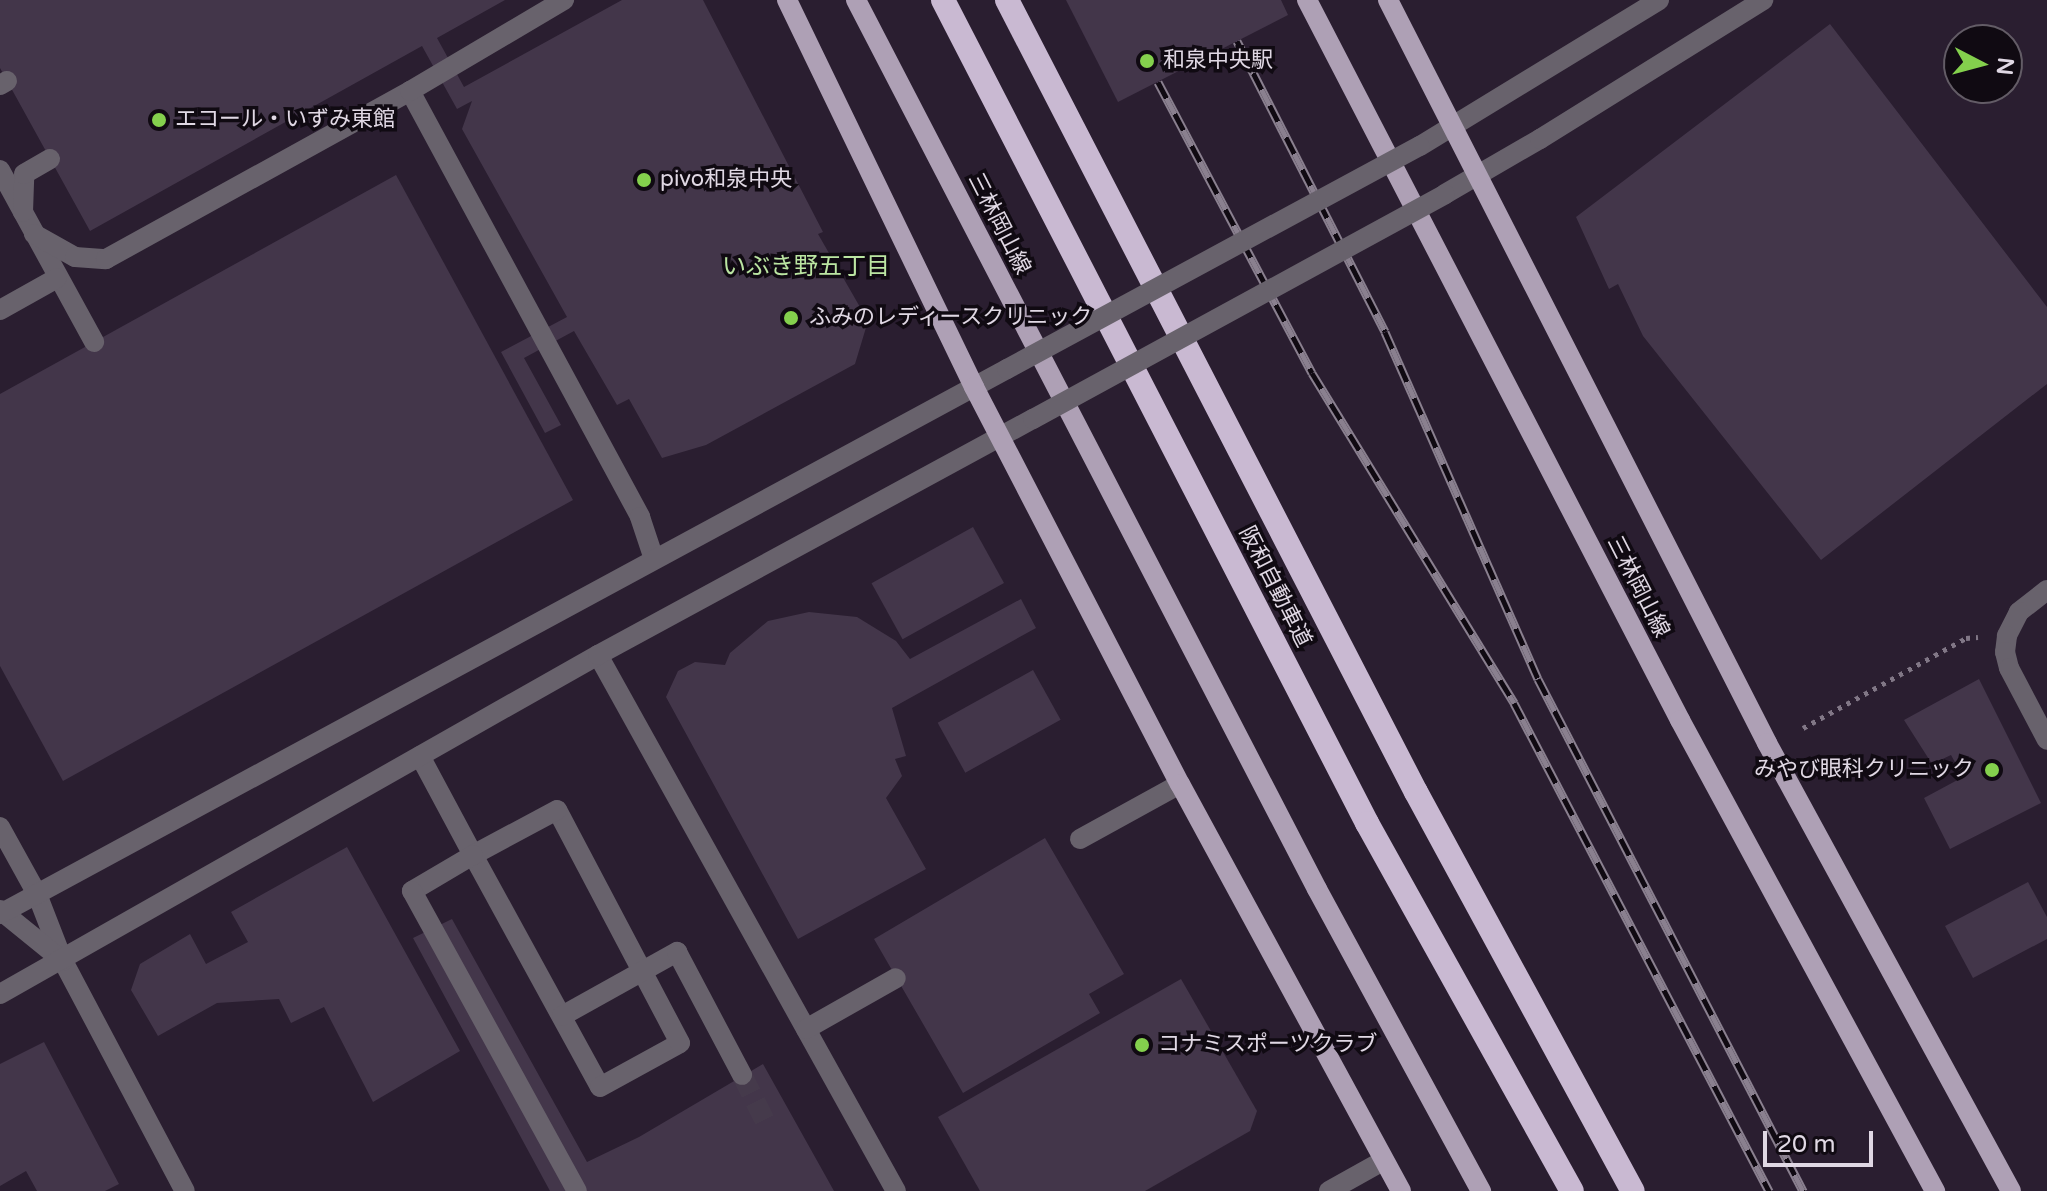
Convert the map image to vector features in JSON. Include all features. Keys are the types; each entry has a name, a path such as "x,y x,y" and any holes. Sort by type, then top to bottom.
{"highway":[{"name":"阪和自動車道","path":"943,0 1367,823 1572,1191"},
{"name":"阪和自動車道","path":"1007,0 1416,792 1633,1191"}],"main road":[{"path":"787,0 974,387 1180,784 1401,1191"},
{"name":"三林岡山線","path":"856,0 1310,875 1481,1191"},
{"name":"三林岡山線","path":"1307,0 1680,720 1935,1191"},
{"name":"三林岡山線","path":"1388,0 1767,743 2011,1191"}],"street":[{"path":"34,234 75,257 106,259 410,91 564,0"},
{"path":"63,961 1,913 1420,146 1659,0"},
{"path":"0,994 598,655 1445,194 1763,0"},
{"path":"410,91 640,517 654,559"},
{"path":"23,214 24,174 50,159"},
{"path":"0,170 94,342"},
{"path":"0,310 57,278"},
{"path":"2047,590 2019,612 2007,636 2005,652 2009,668 2047,740"},
{"path":"598,655 896,1191"},
{"path":"420,756 473,855 600,1087 680,1043 557,810 473,855 412,891 577,1191"},
{"path":"1080,839 1180,784"},
{"path":"0,827 37,894 63,961 185,1191"},
{"path":"562,1016 677,952 742,1075"},
{"path":"806,1029 896,978"},
{"path":"1329,1191 1383,1161"}],"path":[{"path":"1803,728 1966,638 2007,636"}],"building":[{"name":"pivo和泉中央","path":"0,0 505,0 437,38 464,87 622,0 703,0 823,232 818,234 868,321 855,364 706,445 662,458 629,399 617,405 574,331 524,358 561,425 545,433 501,352 567,317 462,129 472,101 457,109 422,46 90,231 0,68"},
{"name":"和泉中央駅","path":"1066,0 1281,0 1288,15 1118,102"},
{"path":"1830,24 2047,307 2047,384 1821,560 1643,336 1618,284 1609,289 1576,217"},
{"path":"396,175 573,500 63,781 0,666 0,394"},
{"path":"973,527 1004,583 903,639 872,583"},
{"path":"1021,599 1036,628 892,708 906,756 895,759 902,776 886,798 926,869 798,939 666,697 678,671 695,662 725,665 730,653 768,621 809,612 857,617 896,641 910,659"},
{"path":"1033,670 1061,720 965,773 938,723"},
{"name":"みやび眼科クリニック","path":"1979,679 2041,803 1950,849 1924,798 1963,777 1951,755 1932,764 1904,720"},
{"path":"1045,838 1124,974 1089,994 1100,1013 963,1093 874,939"},
{"path":"347,847 460,1051 373,1102 324,1007 291,1023 279,999 217,1003 158,1036 131,990 140,964 190,934 206,964 248,942 231,912"},
{"path":"2028,882 2047,917 2047,939 1973,978 1945,926"},
{"path":"452,919 587,1162 639,1137 763,1064 834,1191 550,1191 413,938"},
{"name":"コナミスポーツクラブ","path":"1181,979 1257,1111 1250,1131 1145,1191 980,1191 938,1117"},
{"path":"44,1042 119,1184 105,1191 37,1191 26,1171 0,1186 0,1064"}],"tunnel":[{"path":"742,1075 766,1123"}],"railway":[{"path":"1237,41 1385,332 1538,679 1803,1191"},
{"path":"1158,82 1312,373 1514,703 1769,1191"}],"place":[{"name":"和泉中央駅","path":"1147,61"},
{"name":"エコール・いずみ東館","path":"159,120"},
{"name":"pivo和泉中央","path":"644,180"},
{"name":"ふみのレディースクリニック","path":"791,318"},
{"name":"みやび眼科クリニック","path":"1992,770"},
{"name":"コナミスポーツクラブ","path":"1142,1045"}],"district":[{"name":"いぶき野五丁目","path":"806,267"}]}
